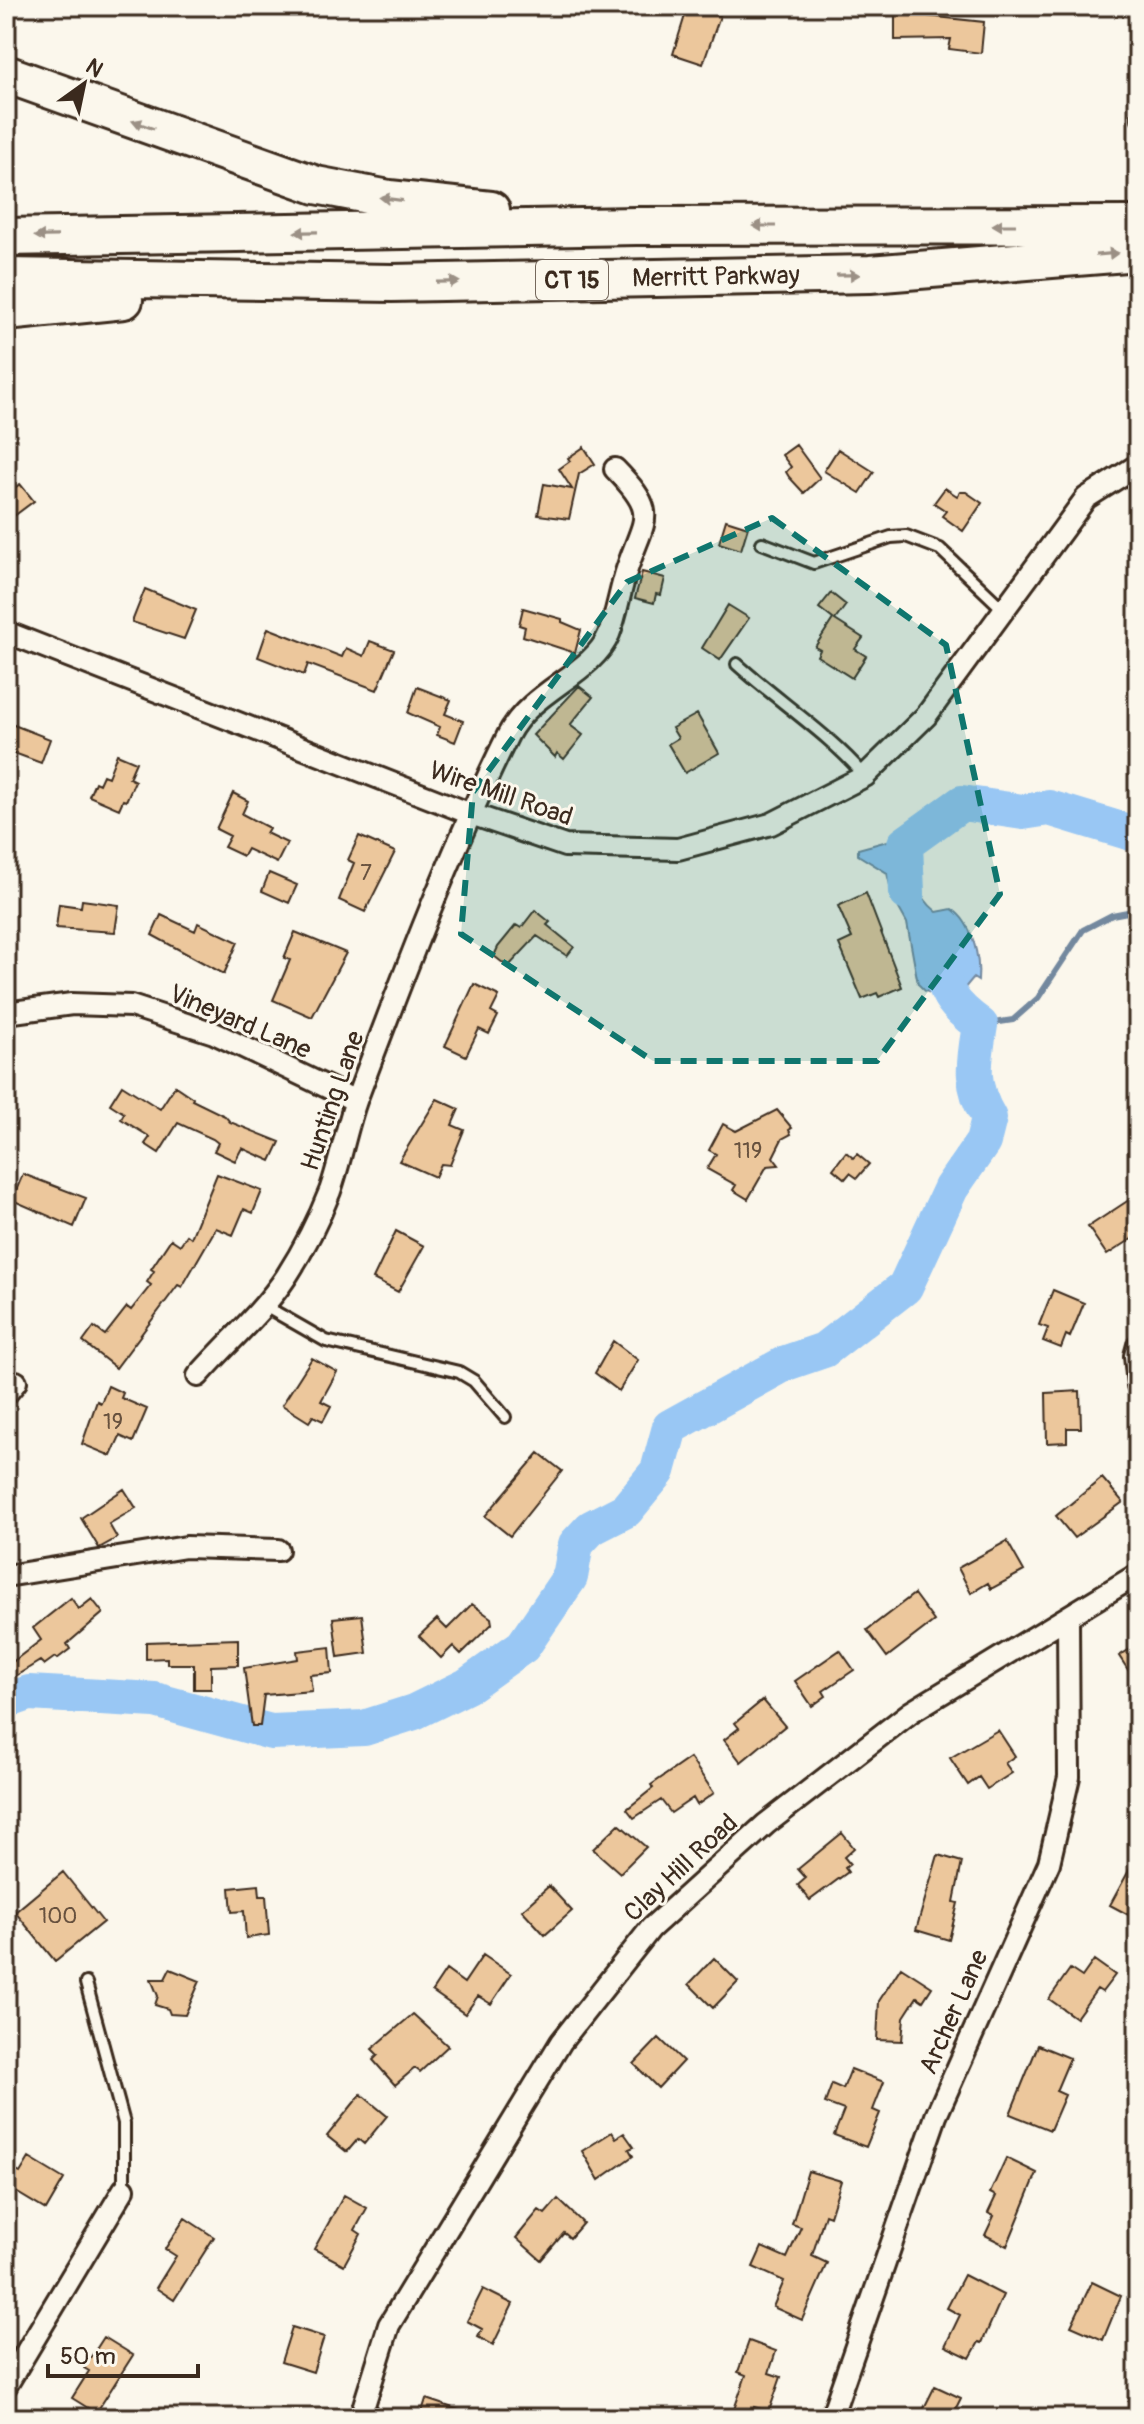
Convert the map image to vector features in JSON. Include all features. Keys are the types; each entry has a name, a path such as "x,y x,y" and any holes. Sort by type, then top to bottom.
{"highway":[{"path":"6,74 316,185 389,199 636,226"},
{"name":"Merritt Parkway","path":"6,237 636,226 1138,225"},
{"name":"Merritt Parkway","path":"6,277 392,283 870,274 1138,252"},
{"path":"6,312 87,302 392,283"}],"street":[{"name":"Wire Mill Road","path":"6,632 471,814 565,846 678,849 771,824 865,776 926,716 1086,498 1138,465"},
{"name":"Hunting Lane","path":"198,1376 285,1278 329,1192 356,1101 471,814 511,731 526,709 600,649 608,637 628,566 645,522 644,506 635,490 615,469"},
{"name":"Vineyard Lane","path":"6,1013 72,1004 131,1006 214,1033 356,1101"},
{"path":"1138,1345 1135,1356 1138,1385"},
{"path":"6,1576 173,1548 278,1550"},
{"name":"Clay Hill Road","path":"360,2418 389,2325 561,2042 651,1928 766,1824 911,1712 1138,1574"},
{"name":"Archer Lane","path":"831,2418 936,2116 1049,1863 1069,1777 1068,1618"},
{"path":"6,2386 124,2189"}],"lane":[{"path":"1138,105 1138,119"},
{"path":"762,543 814,563 891,537 906,536 940,549 1004,610"},
{"path":"737,664 782,706 842,750 865,776"},
{"path":"262,1304 326,1341 459,1372 474,1381 505,1417"},
{"path":"86,1983 124,2123 124,2189"}],"highlighted area":[{"path":"772,518 946,645 1000,894 877,1061 653,1061 461,934 473,792 627,582"}],"water":[{"path":"891,840 920,849 917,876 924,899 937,912 952,909 970,932 978,962 978,981 973,978 953,1002 925,991 918,984 907,923 893,898 887,873 858,855 858,849"}],"building":[{"path":"688,6 720,16 703,64 673,54"},
{"path":"895,6 928,6 928,16 984,22 981,53 949,49 951,39 895,40"},
{"path":"796,445 820,478 804,493 786,472 791,467 782,455"},
{"path":"584,447 595,464 579,474 569,519 538,515 544,484 572,489 559,469"},
{"path":"838,449 874,472 860,493 824,471"},
{"path":"20,484 34,501 6,522 6,494"},
{"path":"945,488 957,496 960,492 966,492 982,503 963,531 942,516 946,511 934,503"},
{"path":"726,520 748,527 741,550 719,543"},
{"path":"642,572 665,578 661,595 656,594 654,603 635,598"},
{"path":"145,589 196,610 184,639 132,622"},
{"path":"831,593 846,605 835,620 863,638 855,649 866,656 852,678 817,656 820,650 815,647 833,619 819,608"},
{"path":"728,605 749,618 720,660 702,648"},
{"path":"523,608 562,619 562,622 581,630 575,653 523,636 525,627 519,625"},
{"path":"268,628 342,657 346,648 364,656 370,641 394,650 377,690 308,664 304,675 258,657"},
{"path":"579,686 593,697 570,725 583,735 564,759 557,753 555,757 533,735"},
{"path":"417,687 451,700 445,714 463,721 455,742 437,735 440,727 408,713"},
{"path":"697,714 719,753 685,773 668,744 678,738 672,728"},
{"path":"6,722 50,739 41,763 6,750"},
{"path":"117,754 136,762 129,778 135,781 119,809 89,796 95,782 99,784 103,775 108,777"},
{"path":"233,793 248,801 242,814 269,828 266,833 287,843 277,863 247,849 243,856 224,847 230,836 216,829"},
{"path":"359,836 395,852 365,912 339,900 354,863 348,860"},
{"path":"269,873 297,885 289,903 262,891"},
{"path":"866,893 902,987 879,997 877,993 862,999 839,944 852,938 838,906"},
{"path":"82,900 119,905 115,932 56,928 59,904 81,907"},
{"path":"535,910 550,922 547,925 574,947 567,956 537,936 508,967 494,956 498,947 516,925 521,928"},
{"path":"161,915 195,931 198,923 238,942 224,974 152,935"},
{"path":"295,932 346,953 312,1017 273,1000 290,960 284,958"},
{"path":"474,984 499,996 491,1012 498,1016 489,1034 479,1029 466,1056 445,1046"},
{"path":"122,1085 160,1109 175,1086 192,1100 225,1116 230,1122 280,1142 271,1161 242,1148 235,1161 214,1151 218,1143 213,1139 178,1123 159,1153 145,1144 150,1137 121,1119 124,1113 110,1104"},
{"path":"437,1099 459,1109 452,1125 464,1130 450,1165 441,1164 435,1177 399,1161"},
{"path":"777,1110 792,1128 789,1130 791,1134 782,1139 773,1157 779,1165 767,1166 748,1199 733,1190 736,1185 707,1169 716,1154 709,1150 723,1124 736,1131"},
{"path":"846,1152 853,1158 857,1154 869,1164 857,1178 850,1173 845,1179 833,1169"},
{"path":"23,1174 86,1198 74,1227 12,1200"},
{"path":"217,1174 262,1191 253,1213 244,1209 233,1235 216,1228 182,1287 178,1285 116,1368 83,1342 94,1327 105,1335 127,1307 131,1310 151,1285 147,1282 154,1271 151,1269 171,1239 180,1245 187,1235 191,1238"},
{"path":"1138,1194 1138,1235 1107,1255 1088,1227"},
{"path":"396,1231 424,1246 398,1292 373,1279"},
{"path":"1053,1290 1084,1303 1070,1337 1066,1335 1061,1348 1043,1341 1048,1328 1039,1325"},
{"path":"613,1341 638,1360 619,1391 595,1373"},
{"path":"312,1358 337,1372 321,1401 331,1406 323,1421 313,1416 309,1422 282,1405"},
{"path":"108,1386 123,1393 121,1398 147,1409 133,1442 120,1436 111,1456 82,1444 97,1401 101,1403"},
{"path":"1080,1391 1081,1428 1067,1428 1067,1442 1047,1443 1046,1393"},
{"path":"539,1453 562,1471 510,1536 485,1516"},
{"path":"1102,1478 1123,1502 1074,1538 1056,1516"},
{"path":"124,1489 136,1508 109,1524 117,1538 99,1548 81,1518"},
{"path":"1007,1541 1024,1571 991,1589 988,1583 971,1593 958,1568"},
{"path":"914,1594 934,1621 887,1657 867,1630"},
{"path":"71,1598 79,1609 92,1599 103,1613 67,1644 70,1649 57,1659 55,1657 44,1665 40,1661 6,1682 6,1667 41,1640 33,1628"},
{"path":"472,1604 491,1618 492,1624 461,1654 453,1646 441,1658 419,1636 437,1619 447,1629"},
{"path":"362,1615 367,1653 338,1657 333,1618"},
{"path":"238,1639 238,1665 211,1666 211,1689 194,1689 194,1664 167,1664 167,1658 146,1659 146,1642"},
{"path":"1138,1644 1138,1685 1119,1656"},
{"path":"330,1647 332,1673 310,1675 312,1691 264,1695 260,1726 252,1726 244,1668 298,1659 297,1651"},
{"path":"840,1650 854,1670 823,1691 826,1696 812,1706 795,1681"},
{"path":"763,1700 785,1726 741,1762 724,1740 739,1728 735,1723"},
{"path":"998,1730 1015,1756 1005,1763 1012,1773 987,1789 979,1777 968,1785 950,1758"},
{"path":"690,1758 714,1793 697,1805 693,1798 671,1813 661,1800 634,1818 627,1809 653,1788 651,1785"},
{"path":"619,1824 646,1847 620,1873 593,1849"},
{"path":"842,1833 854,1848 844,1857 850,1864 845,1868 848,1872 810,1900 798,1885 806,1878 798,1869"},
{"path":"1138,1854 1138,1920 1110,1905"},
{"path":"938,1855 962,1862 954,1902 958,1903 949,1940 916,1930"},
{"path":"63,1872 103,1922 55,1961 15,1912"},
{"path":"259,1885 260,1896 266,1896 269,1935 246,1938 244,1911 232,1912 230,1888"},
{"path":"549,1886 572,1911 545,1935 522,1910"},
{"path":"483,1955 511,1974 491,2004 478,1996 465,2014 432,1991 446,1970 464,1983"},
{"path":"714,1958 738,1982 713,2008 689,1984"},
{"path":"1094,1960 1115,1975 1102,1992 1097,1989 1076,2018 1049,1999 1070,1969 1082,1977"},
{"path":"901,1967 932,1987 923,2001 917,1997 904,2017 902,2041 877,2040 879,2001"},
{"path":"170,1969 200,1981 185,2015 170,2014 168,2009 155,2005 158,1996 151,1979 165,1979"},
{"path":"413,2014 448,2046 420,2072 415,2068 395,2085 373,2060 378,2055 372,2049"},
{"path":"659,2038 683,2061 658,2088 634,2064"},
{"path":"1038,2045 1070,2058 1056,2091 1065,2095 1050,2130 1010,2114"},
{"path":"851,2069 884,2082 873,2110 880,2113 866,2147 834,2135 844,2110 825,2103 832,2084 843,2089"},
{"path":"361,2094 387,2116 364,2144 358,2139 347,2152 327,2136"},
{"path":"612,2132 616,2138 624,2133 634,2147 629,2149 633,2156 599,2180 582,2151"},
{"path":"29,2158 64,2179 46,2210 6,2186 6,2165 20,2173"},
{"path":"1006,2158 1037,2173 1007,2246 985,2235 994,2216 988,2213 996,2196 990,2193"},
{"path":"808,2171 841,2181 830,2216 825,2214 812,2256 827,2263 802,2320 773,2307 784,2281 753,2267 762,2247 787,2258 801,2227 792,2224"},
{"path":"344,2195 367,2208 355,2230 361,2234 344,2265 314,2249"},
{"path":"558,2199 583,2223 570,2238 564,2233 541,2260 516,2238 539,2210 545,2214"},
{"path":"185,2218 214,2237 174,2300 156,2288 176,2256 165,2249"},
{"path":"964,2275 1003,2295 982,2343 979,2342 970,2358 945,2346 960,2315 947,2308"},
{"path":"1092,2282 1121,2296 1103,2340 1071,2326"},
{"path":"483,2289 513,2304 493,2345 478,2337 482,2329 467,2321"},
{"path":"292,2327 324,2337 313,2372 281,2362"},
{"path":"104,2337 133,2355 96,2413 72,2398 89,2371 84,2368"},
{"path":"749,2341 776,2351 769,2373 781,2377 769,2411 754,2407 750,2418 731,2418 746,2375 738,2372"},
{"path":"935,2386 961,2398 951,2418 919,2418"},
{"path":"426,2399 474,2415 474,2418 420,2418"}],"waterway":[{"path":"907,893 905,844 962,803 1023,812 1049,808 1138,835"},
{"path":"980,1025 1013,1020 1038,998 1083,930 1112,915 1138,910"},
{"path":"6,1701 29,1693 155,1700 271,1732 364,1728 414,1712 467,1686 523,1646 570,1577 576,1544 591,1528 626,1510 658,1471 670,1427 786,1363 824,1350 905,1287 951,1188 983,1142 989,1118 978,1094 975,1073 980,1025 950,996 938,956"}]}
